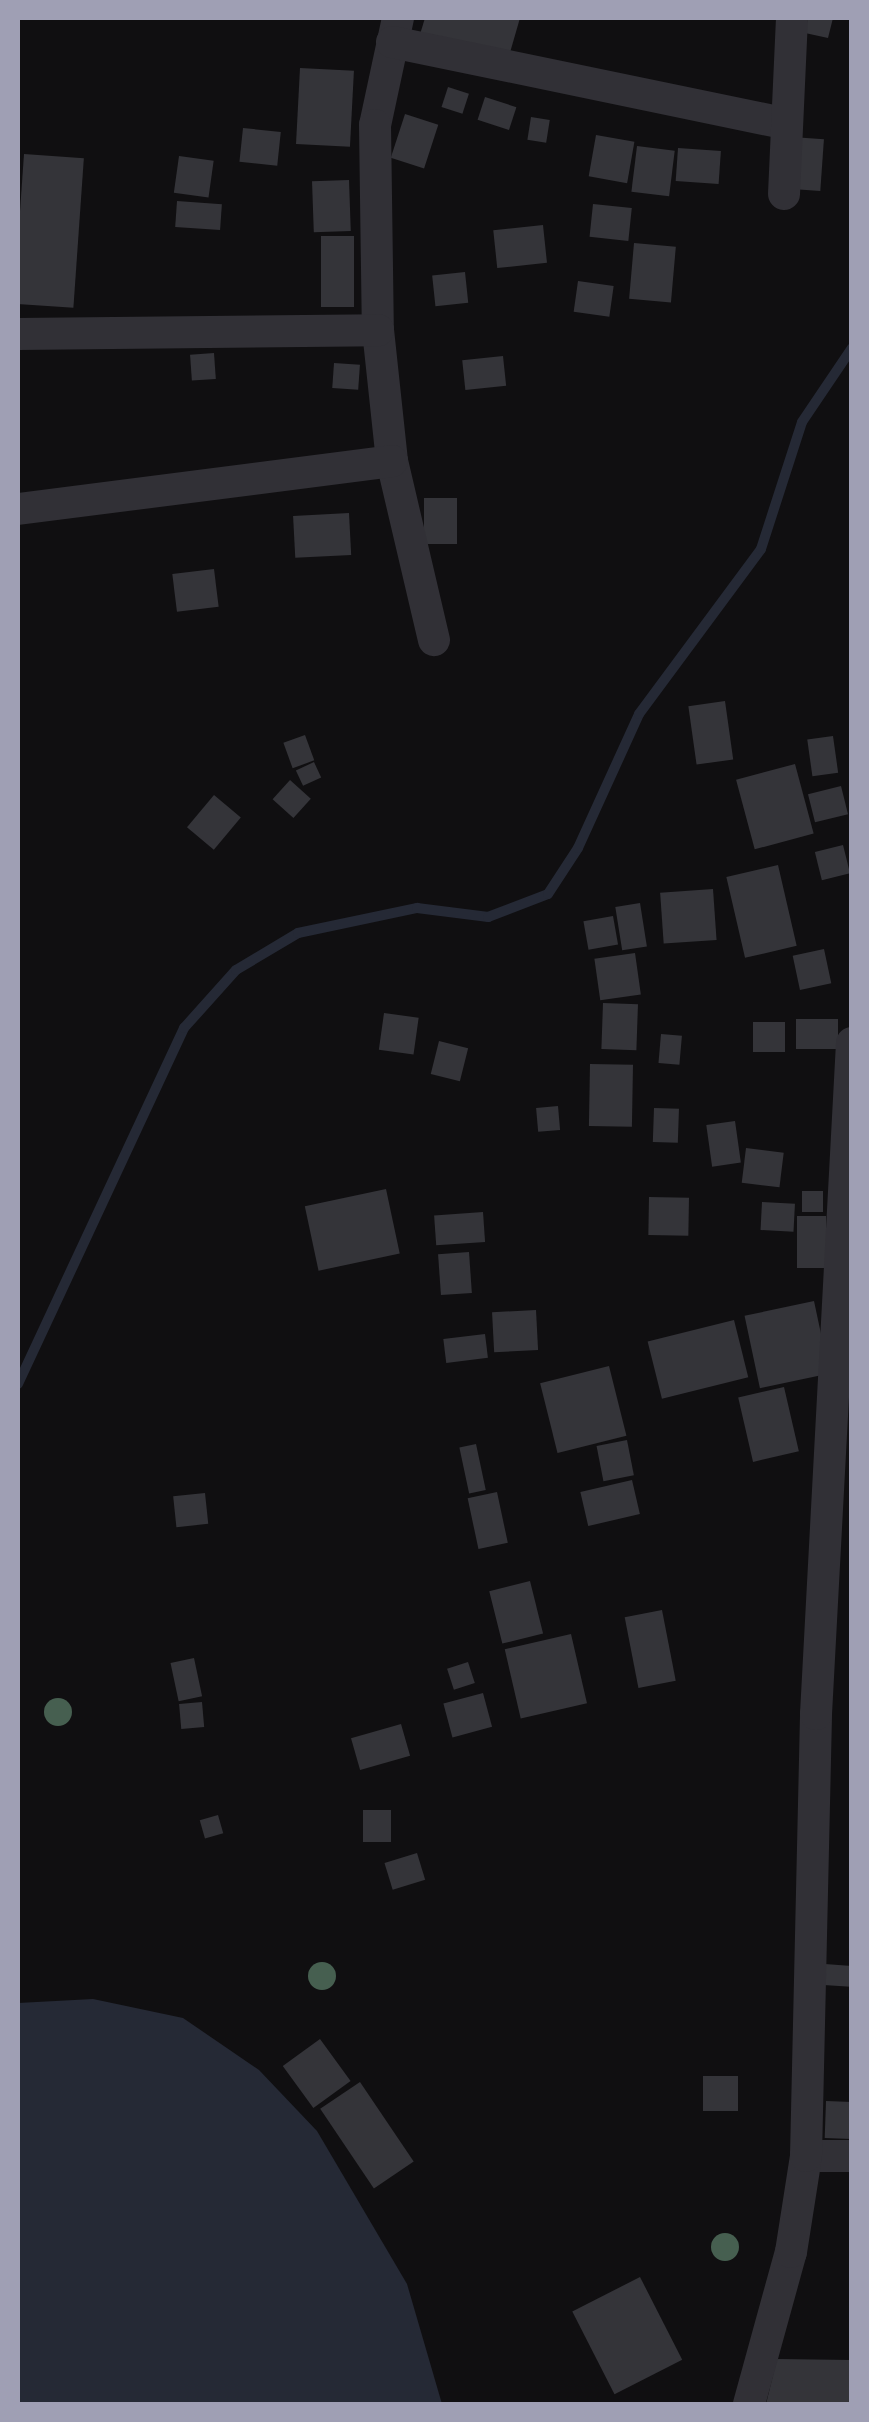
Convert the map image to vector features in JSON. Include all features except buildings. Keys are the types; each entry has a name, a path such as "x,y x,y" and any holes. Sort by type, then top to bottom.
{"street":[{"path":"784,194 783,123 792,18"},
{"path":"434,640 392,461 378,330 375,125 395,30 783,123"},
{"path":"18,334 378,330"},
{"path":"18,509 392,461"},
{"path":"749,2404 792,2252 806,2156 816,1714 851,1053"},
{"path":"806,2156 852,2156"}],"water":[{"path":"93,1999 183,2018 259,2070 317,2131 407,2284 442,2404 18,2404 18,2003"}],"waterway":[{"path":"18,1384 184,1028 236,970 298,933 417,908 488,917 548,894 578,848 639,714 761,549 802,422 852,348"}]}
